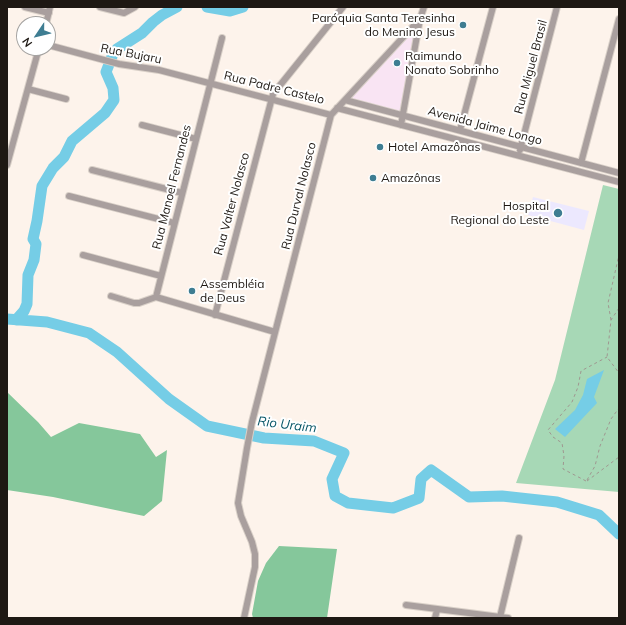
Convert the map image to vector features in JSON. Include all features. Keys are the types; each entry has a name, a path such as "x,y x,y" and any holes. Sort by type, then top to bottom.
{"street":[{"path":"25,7 50,10"},
{"path":"100,7 124,13 135,7"},
{"name":"Rua Valter Nolasco","path":"215,315 271,100 276,89 343,7"},
{"name":"Rua Durval Nolasco","path":"244,618 255,567 255,554 252,542 241,516 238,504 247,448 252,422 331,115 420,19 424,7"},
{"path":"460,130 493,7"},
{"name":"Rua Miguel Brasil","path":"519,156 558,7"},
{"path":"581,162 619,18"},
{"path":"401,125 420,19"},
{"name":"Rua Manoel Fernandes","path":"156,297 222,38"},
{"name":"Rua Bujaru","path":"56,47 119,64 159,70 211,83"},
{"path":"7,165 37,56"},
{"name":"Rua Padre Castelo","path":"211,83 331,115"},
{"path":"28,89 66,99"},
{"name":"Avenida Jaime Longo","path":"345,100 619,172"},
{"path":"337,108 619,182"},
{"path":"142,125 196,139"},
{"path":"92,170 182,193"},
{"path":"69,196 174,223"},
{"path":"83,255 161,276"},
{"path":"111,296 134,303 139,303 156,297 275,332"},
{"path":"406,605 505,618 519,538"},
{"path":"436,618 437,610"}],"path":[{"path":"619,255 608,303 611,320 608,357 619,373"},
{"path":"611,320 619,308"},
{"path":"586,481 563,469 564,456 562,443 553,437 548,430 572,402 578,387 581,370 608,357"},
{"path":"586,481 595,466 600,446 612,419 619,408"},
{"path":"586,481 619,457"}],"shaded area":[{"name":"Raimundo Nonato Sobrinho","path":"416,28 402,113 351,98"},
{"name":"Hospital Regional do Leste","path":"533,197 589,211 584,230 528,215"}],"green space":[{"path":"603,185 619,189 619,492 516,483 555,380"},
{"path":"7,392 51,437 79,423 140,434 156,457 167,450 162,501 144,516 53,497 7,490"},
{"path":"279,546 337,549 327,618 253,618 252,614 258,581 266,563"}],"water":[{"path":"604,370 594,397 597,403 565,437 555,429 575,410 583,395 587,379"}],"waterway":[{"path":"16,320 24,311 27,304 28,275 34,260 36,244 33,239 42,186 53,168 64,157 72,141 105,113 114,100 113,88 106,72 113,54 117,49 142,33 162,15 177,7"},
{"path":"207,7 230,11 243,7"},
{"name":"Rio Uraim","path":"7,319 47,322 89,333 117,352 169,399 207,426 264,438 314,441 344,453 332,479 335,496 348,503 393,508 419,498 421,479 431,470 469,497 502,496 557,502 599,515 619,534"}],"place":[{"name":"Paróquia Santa Teresinha do Menino Jesus","path":"463,25"},
{"name":"Raimundo Nonato Sobrinho","path":"397,63"},
{"name":"Hotel Amazônas","path":"380,147"},
{"name":"Amazônas","path":"373,178"},
{"name":"Hospital Regional do Leste","path":"558,213"},
{"name":"Assembléia de Deus","path":"192,291"}]}
